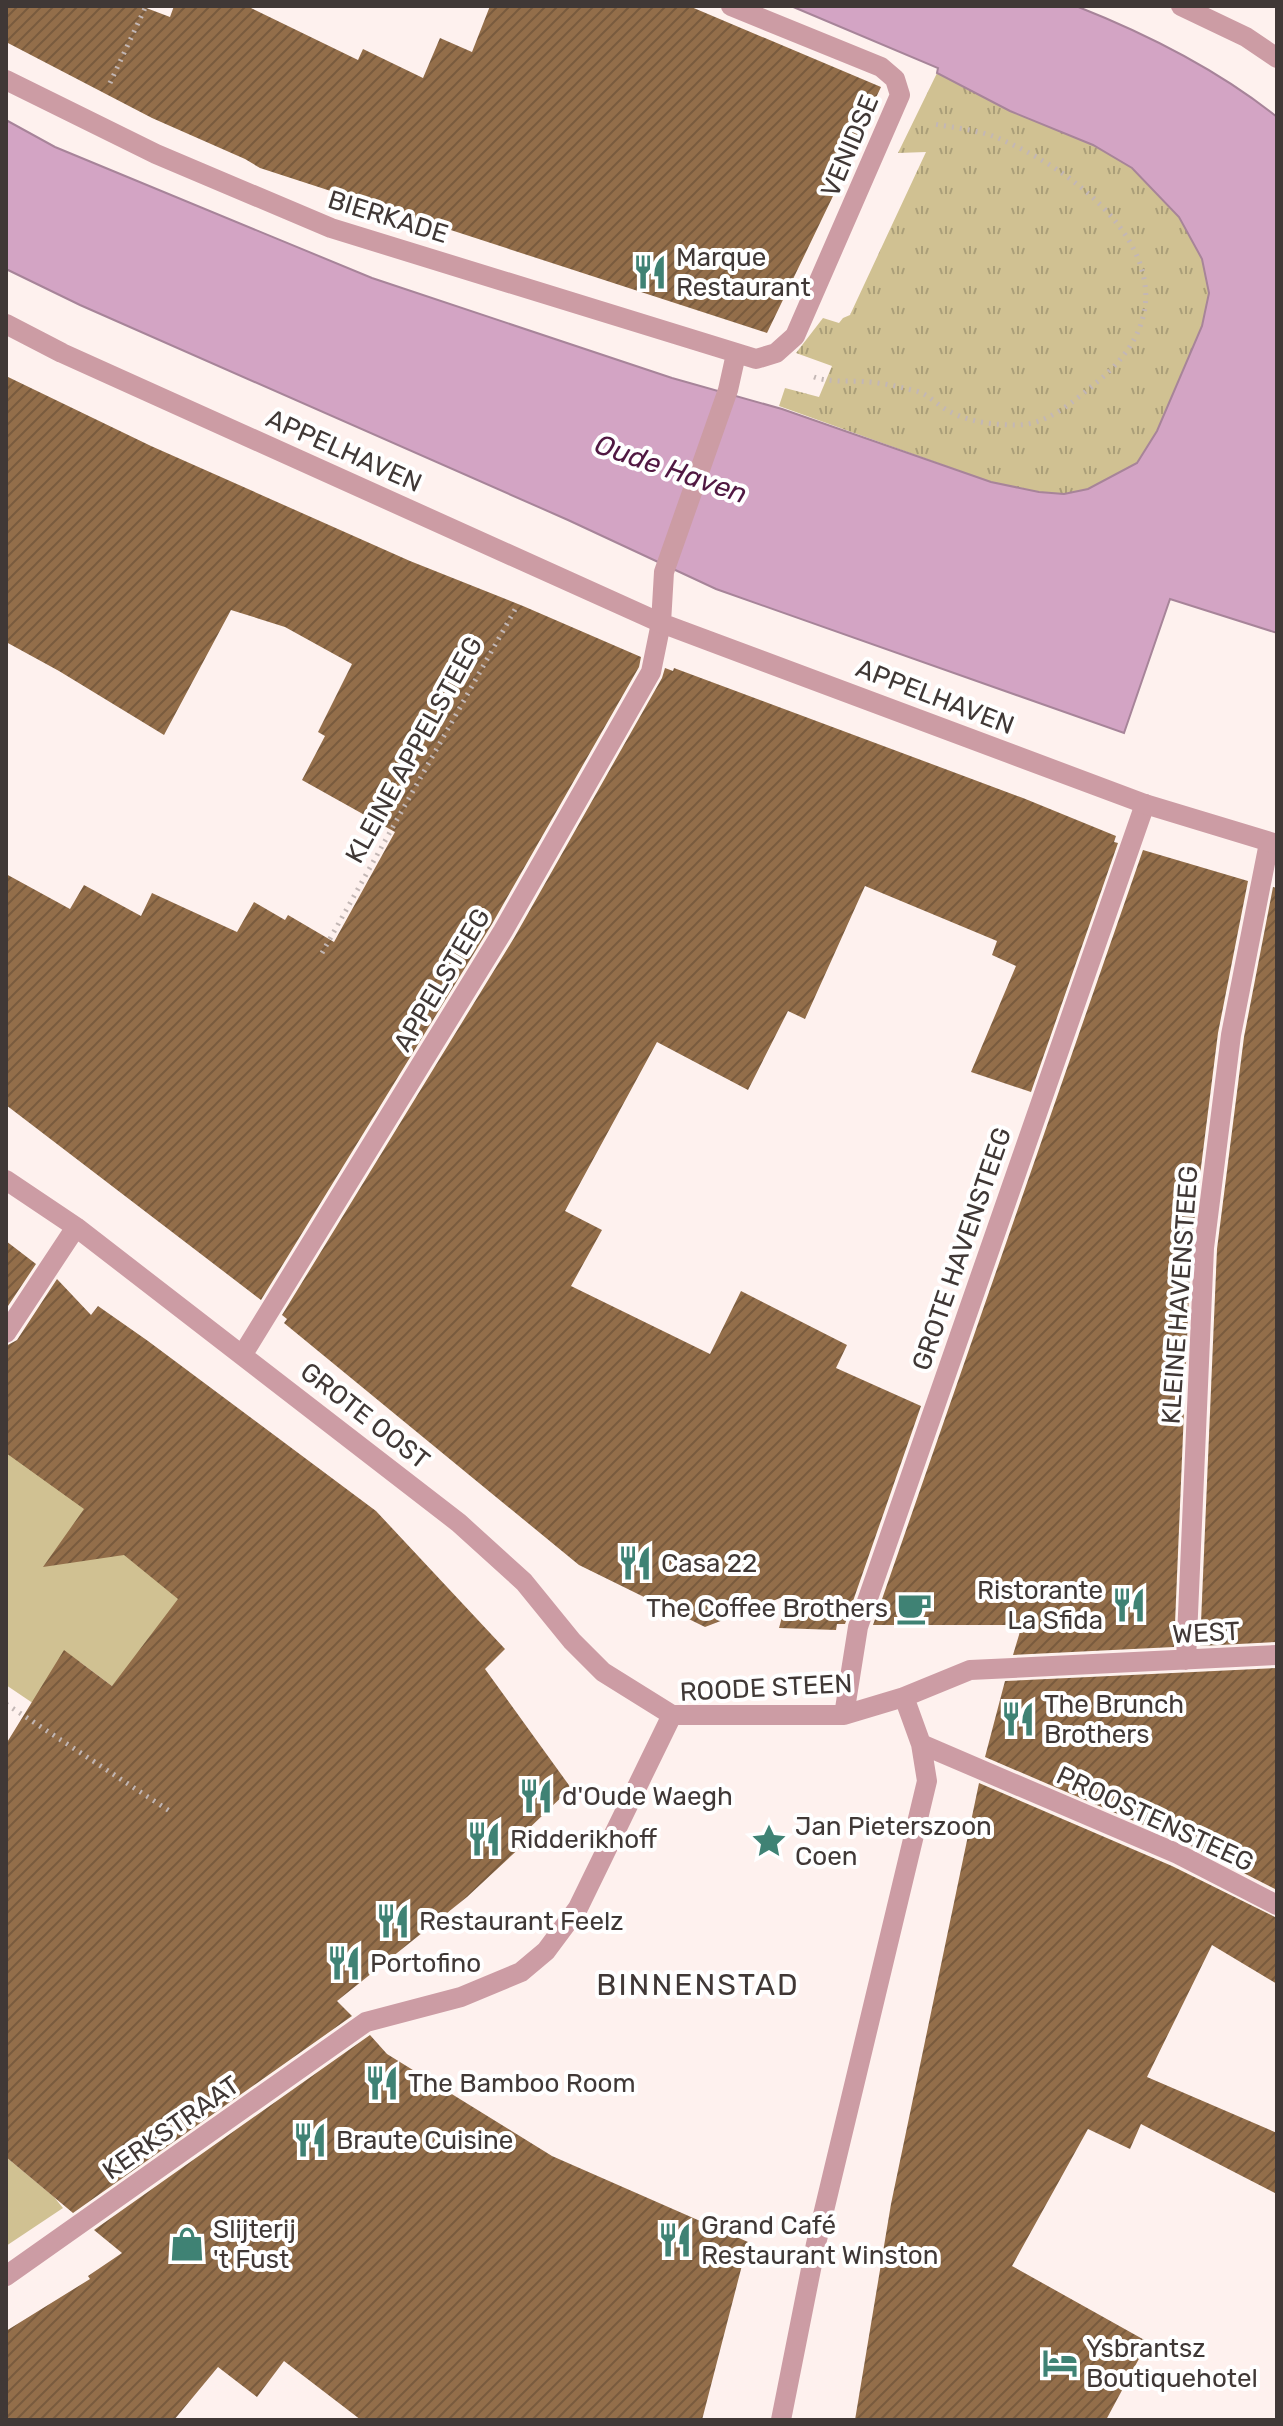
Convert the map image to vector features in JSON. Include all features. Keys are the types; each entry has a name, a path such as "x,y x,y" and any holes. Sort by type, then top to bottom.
{"street":[{"name":"VENIDSE","path":"731,6 881,67 895,79 900,95 795,336 776,353"},
{"path":"1181,6 1246,37 1277,58"},
{"name":"BIERKADE","path":"6,80 91,124 258,199 331,228 736,354"},
{"name":"APPELHAVEN","path":"6,324 62,353 661,623 1145,804 1273,843"},
{"path":"661,623 664,572 728,390 736,354 756,359 776,353"},
{"name":"APPELSTEEG","path":"243,1354 503,931 581,795 651,672 661,623"},
{"name":"GROTE HAVENSTEEG","path":"844,1715 858,1627 1145,804"},
{"name":"KLEINE HAVENSTEEG","path":"1186,1660 1204,1248 1231,1035 1273,843"},
{"name":"GROTE OOST","path":"6,1180 76,1227 459,1523 524,1582 572,1641 603,1672 672,1715"},
{"path":"6,1333 76,1227"},
{"name":"WEST","path":"904,1697 970,1670 1277,1655"},
{"path":"781,2420 816,2244 927,1781 921,1744 904,1697"},
{"name":"ROODE STEEN","path":"366,2022 461,1997 521,1972 546,1951 578,1908 672,1715 844,1715 904,1697"},
{"name":"PROOSTENSTEEG","path":"921,1744 1178,1854 1277,1905"},
{"name":"KERKSTRAAT","path":"6,2276 366,2022"}],"path":[{"path":"91,124 146,6"},
{"path":"776,353 817,379 869,382 921,392 947,411 977,422 1022,425 1058,412 1117,366 1135,340 1147,306 1144,276 1136,252 1097,199 1052,165 997,138 893,115"},
{"name":"KLEINE APPELSTEEG","path":"322,953 539,566"},
{"path":"6,1704 171,1812"}],"green space":[{"path":"937,73 1010,111 1093,145 1132,168 1179,217 1202,259 1209,293 1202,326 1157,431 1137,463 1088,489 1064,494 991,482 779,406 785,388 819,397 832,366 796,353 823,318 839,323 850,315 926,152 898,153"},
{"path":"6,1453 105,1481 56,1550 102,1530 214,1627 76,1734 112,1686 80,1662 43,1710 6,1685"},
{"path":"6,2157 63,2208 6,2246"}],"water":[{"name":"Oude Haven","path":"791,6 1076,6 1181,54 1230,83 1277,117 1277,633 1170,599 1124,733 716,589 568,520 80,305 6,269 6,120 55,147 372,278 672,378 782,409 991,482 1064,494 1088,489 1137,463 1157,431 1202,326 1209,293 1202,259 1179,217 1132,168 1093,145 1010,111 937,73 938,68"}],"building":[{"path":"6,6 141,6 170,17 174,6 247,6 358,60 363,49 423,78 440,38 472,52 490,6 689,6 881,87 844,165 847,167 767,333 260,168 152,118 6,42"},
{"path":"6,376 151,446 410,561 641,657 639,667 492,924 261,1300 6,1105 6,874 70,909 84,885 141,916 152,893 237,932 254,902 285,920 288,915 334,942 395,832 302,780 325,736 318,732 352,664 285,627 231,610 164,735 6,642"},
{"path":"665,668 673,671 674,668 1023,798 1116,836 1114,842 1118,843 1031,1092 971,1072 1016,966 992,955 997,941 865,886 805,1019 788,1011 748,1090 657,1042 565,1211 602,1230 571,1286 710,1354 741,1291 847,1345 836,1368 921,1406 845,1624 837,1624 836,1630 779,1628 788,1595 705,1627 579,1565 284,1323 287,1319 282,1315 514,938"},
{"path":"1143,850 1248,881 1218,1033 1191,1246 1174,1647 1013,1655 1022,1625 873,1625"},
{"path":"1273,887 1277,888 1277,1642 1200,1646 1217,1249 1244,1037"},
{"path":"6,1241 36,1264 6,1309"},
{"path":"57,1279 91,1315 98,1306 376,1511 505,1649 485,1669 571,1788 520,1837 526,1842 467,1897 337,2001 352,2016 73,2213 6,2157 6,1744 64,1650 112,1686 178,1599 124,1555 43,1567 84,1509 6,1453 6,1346 17,1340"},
{"path":"1277,1668 1277,1890 1183,1842 985,1757 1005,1681"},
{"path":"979,1783 1172,1866 1277,1918 1277,1984 1212,1945 1147,2077 1277,2133 1277,2194 1141,2124 1130,2149 1088,2129 1012,2266 1148,2342 1106,2420 855,2420 891,2204"},
{"path":"370,2035 387,2054 552,2156 748,2242 702,2420 361,2420 284,2361 257,2397 218,2367 174,2420 6,2420 6,2331 90,2279 88,2276 122,2253 94,2230"}],"place":[{"name":"Marque Restaurant","path":"650,272"},
{"name":"Casa 22","path":"635,1563"},
{"name":"Ristorante La Sfida","path":"1129,1605"},
{"name":"The Coffee Brothers","path":"914,1608"},
{"name":"The Brunch Brothers","path":"1018,1719"},
{"name":"d'Oude Waegh","path":"536,1796"},
{"name":"Ridderikhoff","path":"484,1839"},
{"name":"Jan Pieterszoon Coen","path":"769,1841"},
{"name":"Restaurant Feelz","path":"393,1921"},
{"name":"Portofino","path":"344,1963"},
{"name":"The Bamboo Room","path":"382,2083"},
{"name":"Braute Cuisine","path":"310,2140"},
{"name":"Grand Café Restaurant Winston","path":"675,2240"},
{"name":"Slijterij 't Fust","path":"187,2244"},
{"name":"Ysbrantsz Boutiquehotel","path":"1060,2363"}],"district":[{"name":"BINNENSTAD","path":"698,1985"}]}
